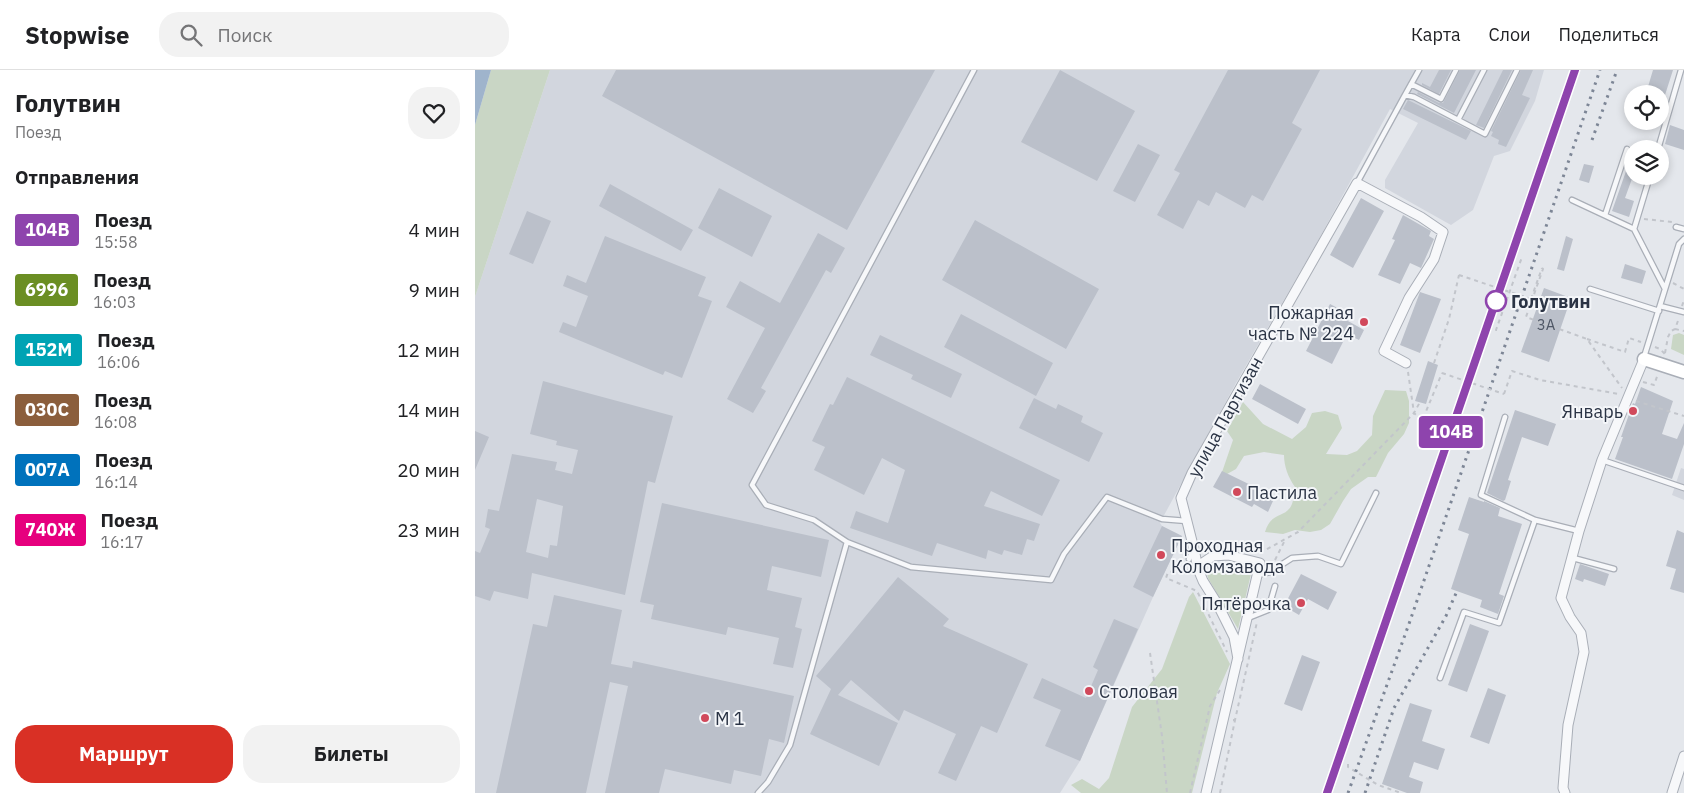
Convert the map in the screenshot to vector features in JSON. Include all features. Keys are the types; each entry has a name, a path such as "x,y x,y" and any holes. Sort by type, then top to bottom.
{"street":[{"path":"1357,183 1421,217 1443,232 1434,259 1409,298 1384,351 1406,363"},
{"name":"улица Партизан","path":"1238,658 1234,636 1198,568 1181,498 1192,473 1357,183"},
{"path":"1565,793 1563,788 1568,725 1584,652 1581,633 1570,617 1561,598 1579,531 1602,460 1644,359 1684,372"},
{"path":"1198,568 1213,556 1244,557 1260,562 1206,793"},
{"path":"1672,793 1684,756"}],"lane":[{"path":"973,70 752,485 766,505 814,520 847,542 911,567 1051,580 1064,554 1107,497 1162,519 1187,521"},
{"path":"1357,183 1419,70"},
{"path":"1411,84 1441,99 1456,70"},
{"path":"1458,120 1484,70"},
{"path":"1405,94 1485,134 1517,70"},
{"path":"1661,140 1681,70"},
{"path":"1605,216 1624,158"},
{"path":"1634,229 1646,185"},
{"path":"1572,200 1634,229 1665,289"},
{"path":"1675,225 1684,229"},
{"path":"1644,359 1679,244 1684,239"},
{"path":"1590,289 1659,308 1684,312"},
{"path":"1505,418 1481,495 1535,520 1579,531"},
{"path":"1602,460 1684,488"},
{"path":"1257,575 1270,572 1293,558 1318,556 1341,564 1376,493"},
{"path":"1440,678 1464,612 1499,624 1535,520"},
{"path":"758,793 768,782 790,745 847,542"},
{"path":"1189,559 1193,549"},
{"path":"1573,558 1614,569"},
{"path":"1247,618 1268,610 1275,586"}],"path":[{"path":"1637,218 1675,225"},
{"path":"1497,330 1509,292 1523,258"},
{"path":"1434,363 1449,318 1459,275 1531,299 1542,268 1526,317 1625,352 1629,338 1660,349 1665,354"},
{"path":"1675,328 1684,331"},
{"path":"1587,339 1629,396 1634,400 1684,416"},
{"path":"1406,363 1414,413 1422,421 1442,373 1504,394 1512,371 1540,380 1629,396"},
{"path":"1244,557 1261,553 1298,532 1414,413 1421,402"},
{"path":"1270,572 1285,540"},
{"path":"1198,568 1168,572 1165,578 1197,591 1227,652"},
{"path":"1220,793 1259,614"},
{"path":"1150,653 1162,736 1167,793"},
{"path":"1190,793 1210,706 1223,685"},
{"path":"1209,713 1216,715"},
{"path":"1230,719 1235,720"},
{"path":"1348,764 1348,767 1378,785 1401,793"}],"shaded area":[{"path":"550,70 1544,70 1535,101 1510,151 1494,156 1473,210 1451,225 1385,188 1385,180 1418,123 1390,109 1315,246 1236,383 1160,523 1162,526 1182,536 1080,761 1060,793 475,793 475,297"},
{"path":"1681,468 1684,469 1684,500 1672,495"}],"green space":[{"path":"491,70 550,70 475,297 475,125"},
{"path":"1679,333 1684,335 1684,355 1671,349 1673,335"},
{"path":"1385,390 1406,391 1409,401 1409,423 1404,434 1388,453 1376,477 1368,477 1351,489 1330,524 1321,530 1310,532 1295,530 1283,534 1265,532 1271,520 1286,512 1293,502 1295,487 1287,471 1284,455 1264,452 1244,456 1236,469 1220,478 1233,440 1227,431 1243,402 1263,424 1292,439 1306,427 1312,413 1325,411 1338,415 1342,428 1326,454 1347,455 1357,451 1372,435 1373,416"},
{"path":"1244,563 1248,566 1251,574 1238,629 1208,578 1207,573 1209,570"},
{"path":"1193,592 1230,664 1217,693 1192,793 1081,793 1071,785 1082,779 1099,789 1109,778 1132,707 1162,669 1189,597"}],"water":[{"path":"475,70 491,70 475,125"}],"building":[{"path":"616,70 935,70 847,230 602,96"},
{"path":"1060,70 1135,111 1097,181 1021,142"},
{"path":"1228,70 1320,70 1292,123 1302,129 1263,201 1252,195 1245,208 1216,192 1209,206 1198,200 1183,229 1157,215 1180,173 1174,170"},
{"path":"1439,70 1451,70 1439,94 1422,85 1422,83 1430,87"},
{"path":"1460,70 1476,70 1454,113 1417,94 1418,92 1439,103 1443,103"},
{"path":"1503,70 1512,70 1484,128 1476,125"},
{"path":"1521,70 1533,70 1522,95 1530,98 1506,147 1498,144 1499,140 1491,136 1493,132 1491,131"},
{"path":"1653,70 1673,70 1668,85 1648,85"},
{"path":"1408,100 1471,131 1466,140 1403,109"},
{"path":"1670,125 1684,130 1684,150 1669,145 1669,140 1666,140"},
{"path":"1138,144 1160,155 1135,202 1113,191"},
{"path":"1584,164 1594,166 1589,183 1579,180"},
{"path":"1624,177 1624,185 1630,185 1625,198 1634,201 1629,217 1612,211"},
{"path":"610,184 693,230 681,251 599,206"},
{"path":"719,188 772,216 752,257 698,228"},
{"path":"1361,198 1384,211 1353,268 1330,255"},
{"path":"527,211 551,221 533,264 509,254"},
{"path":"1403,215 1431,231 1429,236 1434,239 1421,268 1410,263 1400,284 1378,275 1395,240 1392,239"},
{"path":"975,220 1099,289 1066,349 942,280"},
{"path":"818,233 845,248 831,273 826,270 761,388 766,391 753,413 727,399 765,328 726,307 740,281 780,303"},
{"path":"605,236 706,277 698,296 712,301 682,378 665,371 663,375 559,332 563,322 576,327 588,296 563,286 567,275 586,283"},
{"path":"1566,236 1573,239 1564,271 1557,269"},
{"path":"1625,264 1646,271 1642,284 1621,278"},
{"name":"Голутвин","path":"1544,288 1571,298 1549,362 1521,352"},
{"path":"1420,292 1441,299 1420,353 1400,345"},
{"path":"1330,304 1351,315 1348,321 1364,330 1359,340 1347,334 1332,364 1306,351"},
{"path":"961,314 1053,363 1036,396 944,347"},
{"path":"880,335 962,374 951,398 911,379 913,375 870,355"},
{"path":"1428,361 1438,365 1426,404 1415,401"},
{"path":"847,377 1060,480 1042,516 991,491 984,506 1040,524 1034,541 1027,539 1022,555 1004,550 1002,555 988,550 986,559 937,543 932,556 850,528 856,511 888,523 905,470 882,458 864,495 814,470 825,447 812,441 830,404 833,405"},
{"path":"543,381 673,416 655,483 648,481 625,595 532,573 528,599 494,591 490,601 475,596 475,551 480,553 490,529 485,527 488,509 499,511 512,454 557,462 555,470 572,474 578,450 556,445 557,441 530,434","holes":["537,499 563,506 557,546 550,545 548,558 526,552"]},
{"path":"1260,384 1306,409 1298,424 1252,399"},
{"path":"1641,387 1673,401 1662,434 1677,439 1684,423 1684,444 1672,479 1615,459 1633,403 1635,404"},
{"path":"1034,398 1056,409 1058,404 1083,416 1081,422 1103,433 1089,462 1019,428"},
{"path":"1515,410 1556,424 1548,446 1522,437 1508,480 1511,481 1503,501 1487,493"},
{"path":"475,431 489,437 475,470"},
{"path":"1222,471 1261,490 1259,494 1273,501 1268,512 1254,504 1252,507 1213,487"},
{"path":"1469,497 1500,508 1498,516 1522,524 1499,594 1504,596 1498,614 1480,607 1482,600 1451,589 1469,534 1458,530"},
{"path":"662,503 829,540 821,577 772,566 767,590 802,598 795,627 802,629 793,668 773,664 779,638 728,627 726,635 651,619 654,605 640,602"},
{"name":"Проходная Коломзавода","path":"1162,526 1182,536 1153,597 1133,587"},
{"path":"1677,530 1684,533 1684,593 1670,589 1676,569 1666,566"},
{"path":"1580,564 1609,574 1605,586 1584,579 1583,582 1575,579"},
{"path":"1301,574 1337,592 1328,610 1308,599 1299,615 1284,606"},
{"path":"898,577 949,619 943,626 1028,664 997,733 981,726 956,781 938,773 956,734 904,710 899,721 851,680 838,695 898,723 879,766 810,734 831,689 816,676"},
{"path":"554,595 622,610 611,664 632,668 633,661 794,696 784,743 769,739 761,776 734,770 731,784 665,769 659,793 605,793 628,686 610,682 586,793 496,793 533,624 547,627"},
{"path":"1114,619 1138,629 1080,761 1045,746 1061,710 1033,698 1042,678 1086,698 1098,670 1093,667"},
{"path":"1470,624 1489,631 1467,692 1448,685"},
{"path":"1302,655 1320,662 1302,711 1284,704"},
{"path":"1488,688 1506,695 1489,744 1470,737"},
{"path":"1410,703 1432,710 1422,741 1445,749 1438,770 1414,762 1409,777 1423,782 1420,793 1407,793 1382,784"}],"railway":[{"path":"1327,793 1575,70"},
{"path":"1348,793 1410,621 1600,70"},
{"path":"1592,140 1617,70"},
{"path":"1365,793 1394,708 1446,616 1457,591"}],"train":[{"name":"104В","path":"1327,793 1575,70"}],"place":[{"name":"Голутвин","path":"1496,301"},
{"name":"Пожарная часть № 224","path":"1364,322"},
{"name":"Январь","path":"1633,411"},
{"name":"Пастила","path":"1237,492"},
{"name":"Проходная Коломзавода","path":"1161,555"},
{"name":"Пятёрочка","path":"1301,603"},
{"name":"Столовая","path":"1089,691"},
{"name":"M 1","path":"705,718"}]}
